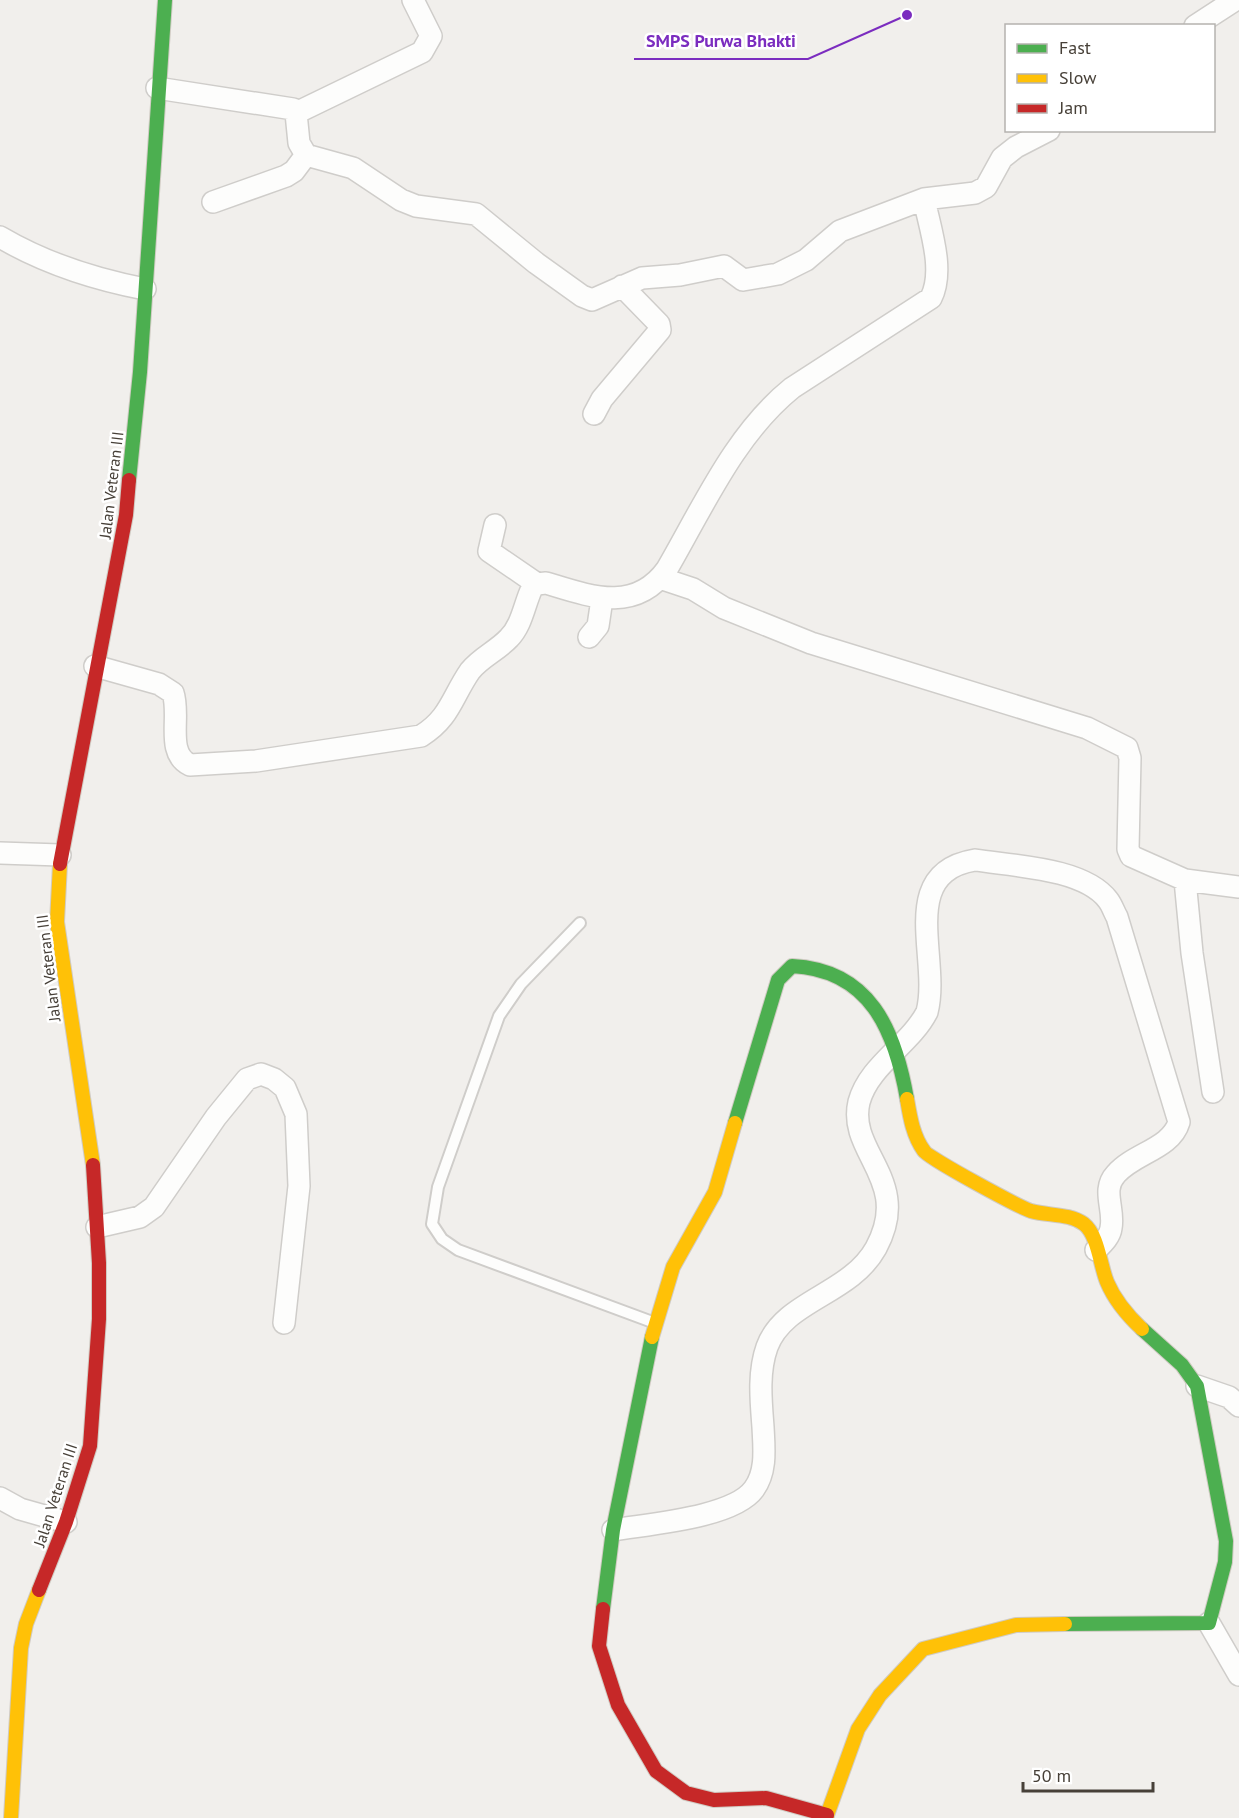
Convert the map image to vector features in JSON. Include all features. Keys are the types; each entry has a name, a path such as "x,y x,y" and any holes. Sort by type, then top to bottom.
{"street":[{"name":"Jalan Veteran III","path":"11,1818 21,1648 30,1613 84,1469 93,1422 99,1319 97,1227 91,1141 57,922 60,855 126,515 145,289 157,88 165,0"},
{"path":"296,113 422,52 431,36 413,0"},
{"path":"1201,15 1235,0"},
{"path":"157,88 286,107 296,113"},
{"path":"296,113 299,143 306,155 353,168 401,200 416,206 476,214 536,263 582,296 592,300 642,278 680,275 724,266 743,279 778,274 806,260 840,231 924,199 975,193 986,187 1002,158 1016,147 1045,132"},
{"path":"213,202 286,176 294,171 306,155"},
{"path":"95,666 159,684 173,693 176,710 176,748 178,756 190,765 256,761 408,740 432,729 449,711 470,672 481,659 513,633 532,588 537,584 546,583 602,598 623,597 645,591 660,578 746,434 771,405 792,388 931,298 937,287 937,274 924,199"},
{"path":"0,237 55,265 92,279 145,289"},
{"path":"594,414 602,399 660,330 659,324 622,286"},
{"path":"495,525 489,551 537,584"},
{"path":"660,578 693,590 724,608 811,643 1087,728 1116,740 1127,748 1130,758 1128,849 1131,856 1185,880 1239,887"},
{"path":"589,637 598,626 602,598"},
{"path":"0,853 60,855"},
{"path":"613,1530 715,1511 744,1499 754,1488 765,1456 761,1394 762,1370 767,1345 784,1321 801,1307 848,1281 863,1266 884,1232 888,1197 863,1135 859,1104 868,1082 927,1012 930,1002 927,901 938,878 947,870 963,862 975,860 1070,875 1108,899 1117,917 1179,1122 1169,1139 1133,1159 1115,1174 1109,1185 1111,1229 1096,1250"},
{"path":"1185,880 1192,953 1213,1092"},
{"path":"1209,1623 1016,1625 923,1649 880,1695 858,1729 826,1816 766,1798 733,1808 714,1800 686,1793 656,1771 618,1705 600,1646 613,1530 655,1323 673,1267 715,1192 778,980 792,966 825,967 847,979 863,993 875,1010 895,1049 913,1126 922,1149 933,1160 966,1174 1021,1206 1075,1218 1085,1223 1091,1231 1113,1298 1127,1315 1190,1371 1197,1386 1226,1541 1225,1562 1209,1623 1239,1675"},
{"path":"97,1227 140,1217 154,1207 216,1117 247,1079 261,1074 273,1079 285,1088 296,1114 299,1186 284,1323"},
{"path":"1197,1386 1229,1397 1239,1406"},
{"path":"0,1498 20,1509 66,1522"}],"lane":[{"path":"580,923 521,984 499,1016 438,1187 432,1224 442,1239 458,1250 655,1323"}],"traffic: fast":[{"path":"129,480 140,372 165,0"},
{"path":"735,1123 778,980 792,966 819,970 841,979 860,992 874,1008 895,1050 907,1099"},
{"path":"1065,1624 1209,1623 1225,1562 1226,1541 1197,1386 1182,1365 1142,1329"},
{"path":"603,1609 613,1530 652,1337"}],"traffic: slow":[{"path":"60,864 57,922 93,1165"},
{"path":"907,1099 915,1133 920,1145 929,1155 1023,1208 1038,1213 1072,1218 1084,1224 1093,1235 1107,1282 1114,1295 1126,1313 1142,1329"},
{"path":"652,1337 673,1267 715,1192 735,1123"},
{"path":"11,1818 21,1648 26,1624 39,1590"},
{"path":"826,1818 858,1729 880,1695 923,1649 1016,1625 1065,1624"}],"traffic: jam":[{"path":"60,864 126,515 129,480"},
{"path":"39,1590 66,1522 90,1446 99,1319 99,1263 93,1165"},
{"path":"603,1609 599,1646 618,1705 656,1771 686,1793 714,1800 766,1798 827,1815"}],"place":[{"name":"SMPS Purwa Bhakti","path":"907,15"}]}
